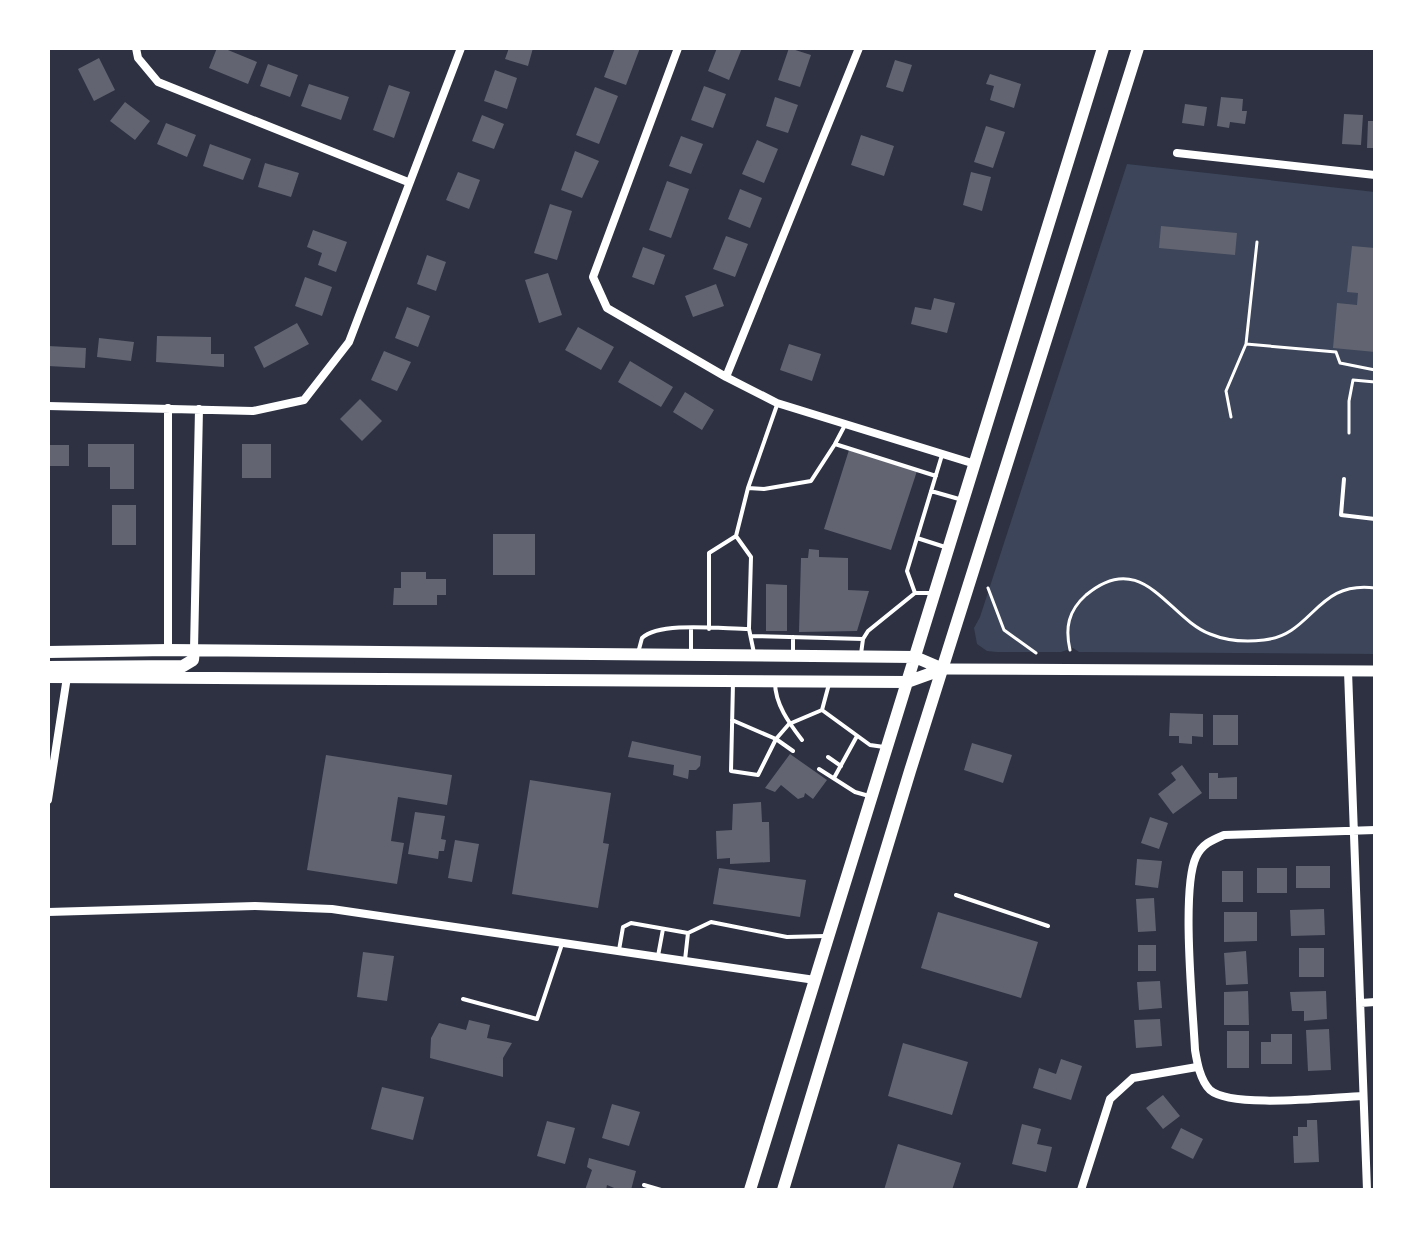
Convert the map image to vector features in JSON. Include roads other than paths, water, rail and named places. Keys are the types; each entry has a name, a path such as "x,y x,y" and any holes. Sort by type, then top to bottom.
{"main road":[{"path":"750,1190 1103,48"},
{"path":"783,1190 1138,48"},
{"path":"48,652 194,650 915,657 943,669"},
{"path":"48,667 183,666 193,660 194,650"},
{"path":"48,677 907,682 943,669 1375,671"}],"street":[{"path":"136,48 138,58 158,82 408,182"},
{"path":"48,406 253,411 304,400 349,342 461,48"},
{"path":"678,48 593,277 607,308 726,377 778,403 975,464"},
{"path":"726,377 859,48"},
{"path":"1177,153 1375,175"},
{"path":"168,408 168,650"},
{"path":"194,650 199,409"},
{"path":"1348,671 1367,1190"},
{"path":"48,800 67,677"},
{"path":"1363,1096 1252,1101 1233,1099 1210,1090 1197,1067 1189,897 1197,854 1203,845 1224,835 1375,830"},
{"path":"48,912 255,906 332,909 815,980"},
{"path":"1361,1003 1375,1002"},
{"path":"1081,1190 1110,1099 1133,1078 1197,1067"}],"lane":[{"path":"709,629 709,553 736,536 748,488 778,403"},
{"path":"748,488 764,489 811,481 846,424"},
{"path":"835,444 936,476"},
{"path":"915,593 907,571 942,454"},
{"path":"1344,479 1341,515 1375,519"},
{"path":"931,491 964,501"},
{"path":"736,536 751,557 749,629 754,656"},
{"path":"917,538 949,548"},
{"path":"861,657 863,639 868,631 915,593 935,593"},
{"path":"637,656 645,634 658,629 749,629"},
{"path":"690,656 691,629"},
{"path":"751,636 863,639"},
{"path":"793,637 793,656"},
{"path":"733,680 731,771 758,775 776,739 789,724 822,710"},
{"path":"775,681 775,694 789,724 802,740"},
{"path":"822,710 829,681"},
{"path":"822,710 870,745 886,747"},
{"path":"732,720 776,739 793,751"},
{"path":"834,778 857,736"},
{"path":"828,757 841,766"},
{"path":"819,769 855,792 871,797"},
{"path":"956,895 1048,926"},
{"path":"619,950 623,927 627,924 688,933 711,922 787,937 828,936"},
{"path":"658,956 663,929"},
{"path":"685,960 688,933"},
{"path":"463,999 537,1019 562,942"},
{"path":"644,1185 661,1190"}]}
